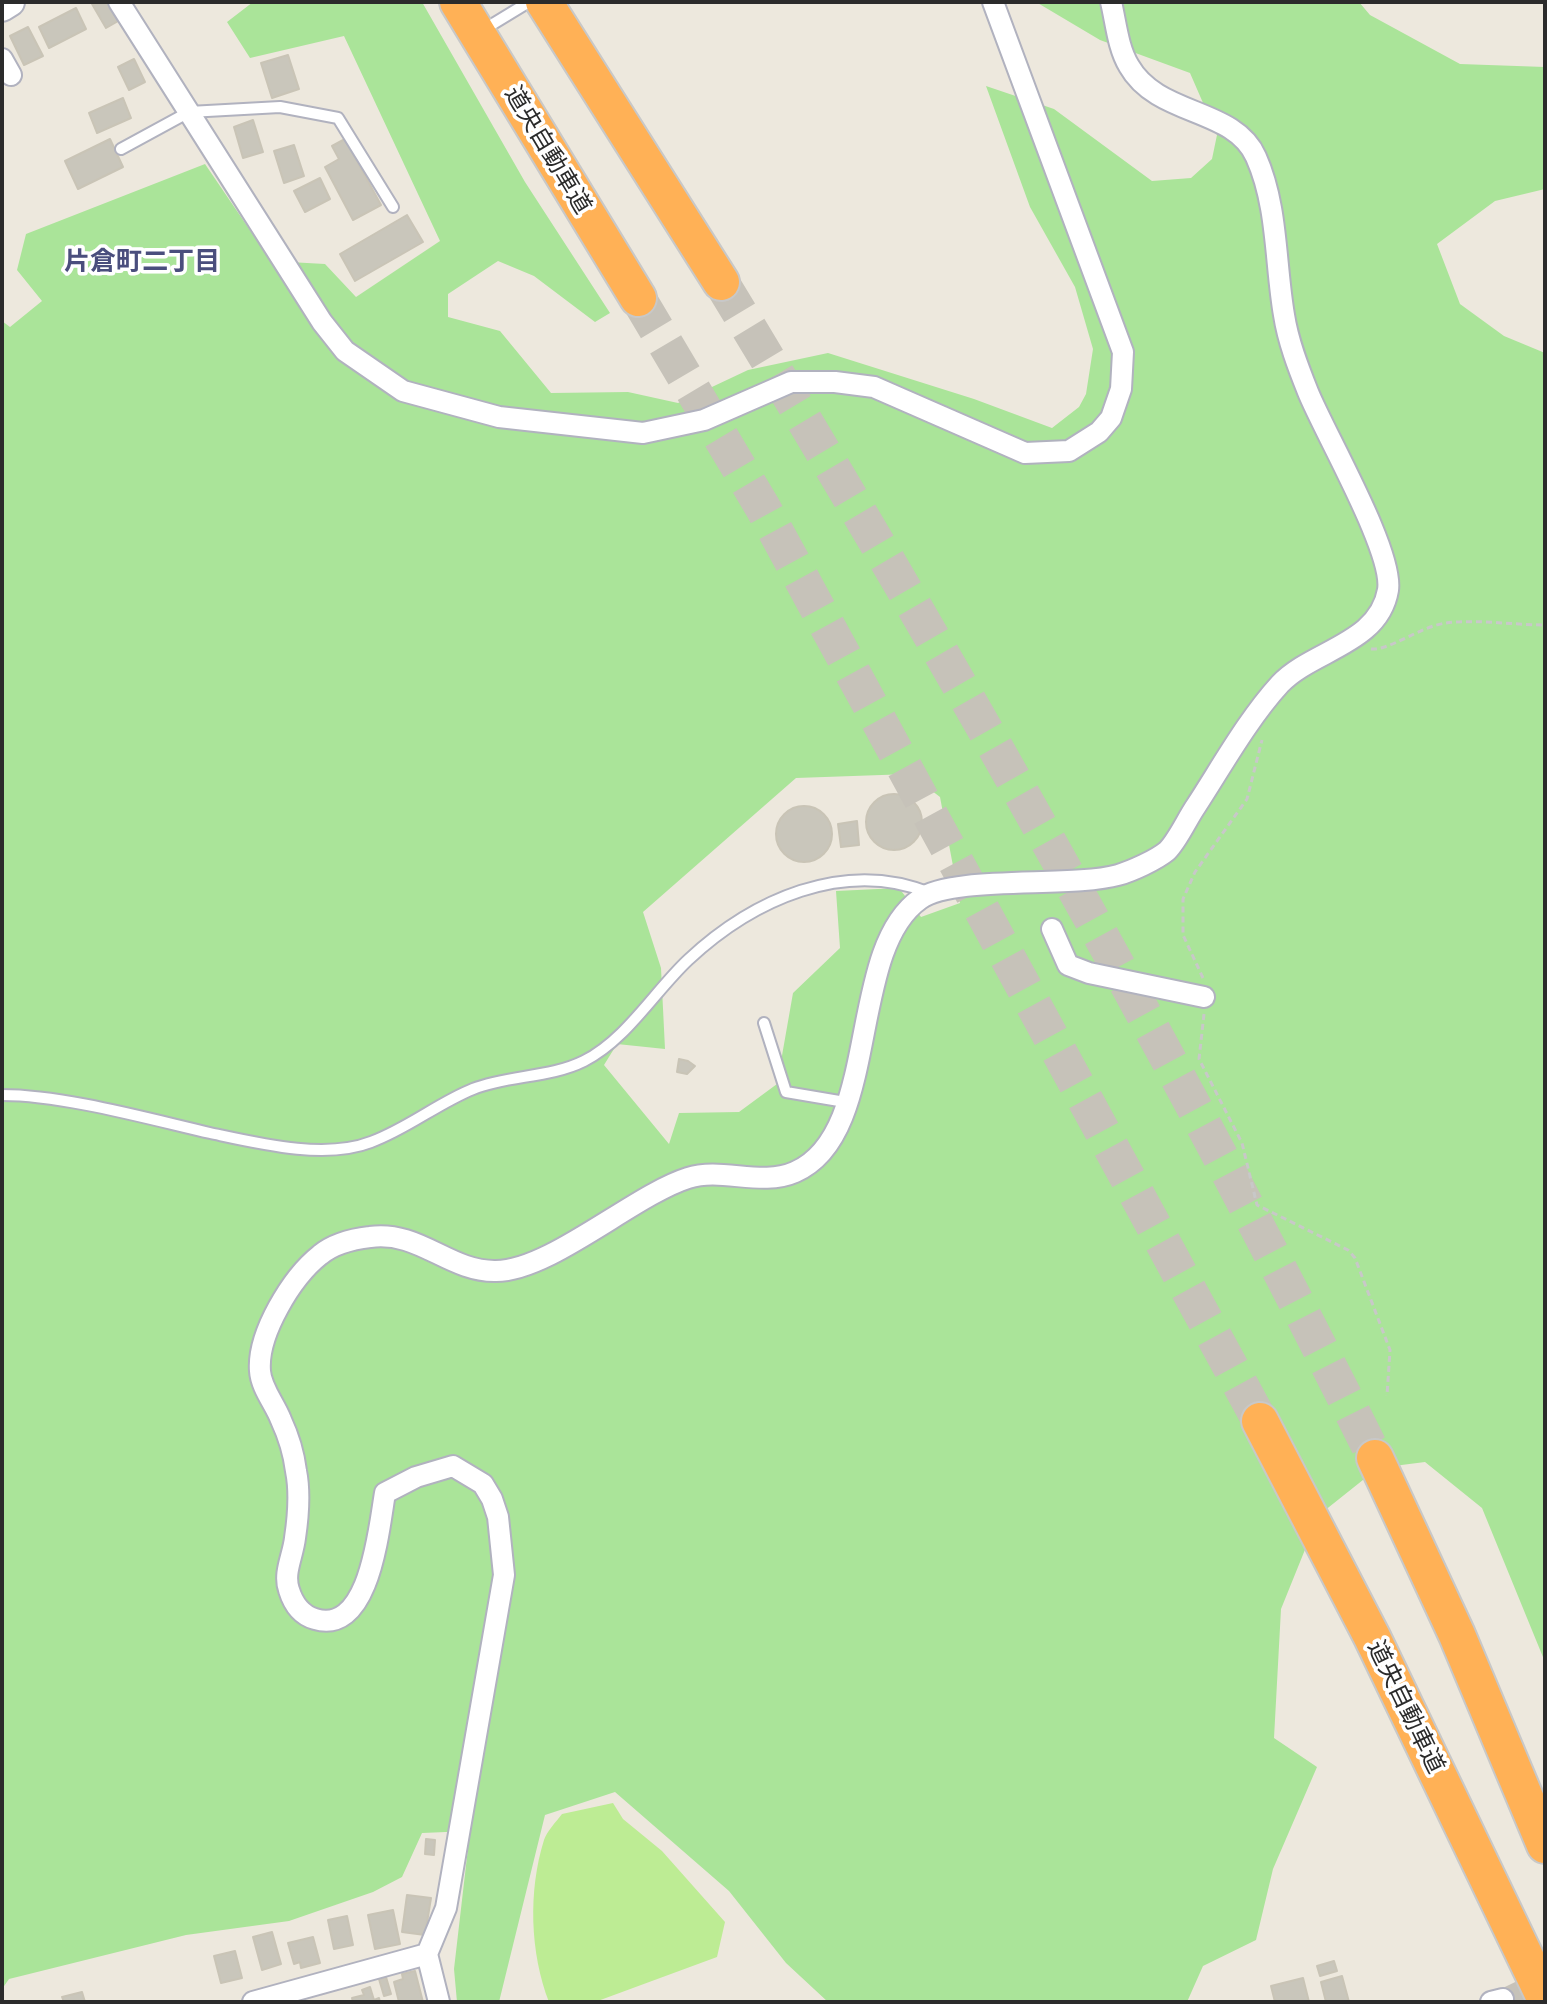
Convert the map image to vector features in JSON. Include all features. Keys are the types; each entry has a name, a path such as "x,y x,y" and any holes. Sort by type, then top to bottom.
{"highway":[{"name":"道央自動車道","path":"458,2 638,298"},
{"path":"544,2 721,282"},
{"name":"道央自動車道","path":"1260,1421 1372,1637 1545,1998"},
{"path":"1375,1458 1457,1635 1545,1845"}],"main road":[{"path":"2,7 10,2"}],"street":[{"path":"119,2 322,322 345,351 403,391 499,417 643,433 704,420 791,382 835,382 874,387 1025,453 1069,451 1099,432 1111,418 1121,389 1123,352 993,2"},
{"path":"439,2002 427,1954 446,1908 504,1575 498,1517 483,1484 453,1466 402,1483 385,1493 375,1560 358,1598 338,1618 317,1621 297,1609 286,1582 295,1539 297,1474 283,1424 259,1376 263,1340 272,1318 308,1267 335,1245 376,1236 416,1240 463,1269 504,1272 535,1260 692,1176 772,1178 794,1172 832,1141 885,946 914,903 932,894 1121,874 1167,851 1282,682 1354,638 1374,620 1388,592 1386,558 1314,408 1294,356 1284,317 1274,227 1255,152 1232,128 1150,94 1124,59 1111,2"},
{"path":"1052,929 1068,965 1089,973 1204,997"},
{"path":"253,2002 427,1954"}],"lane":[{"path":"477,33 529,2"},
{"path":"121,149 189,112 280,107 338,118 393,207"},
{"path":"2,1095 148,1119 259,1144 315,1150 370,1143 476,1088 564,1068 602,1051 689,959 749,914 781,896 809,886 900,881 932,894"},
{"path":"764,1023 786,1092 845,1102"}],"path":[{"path":"1354,638 1360,648 1380,650 1413,632 1446,623 1545,625"},
{"path":"1265,726 1247,799 1195,872 1183,899 1183,935 1203,978 1199,1059 1242,1143 1257,1205 1348,1250 1355,1258 1390,1350 1387,1396"}],"green space":[{"path":"253,2 422,2 525,182 610,313 595,322 534,276 498,261 448,294 448,317 500,331 551,393 628,392 678,403 748,370 828,353 974,399 1052,428 1079,407 1086,394 1093,349 1075,287 1030,207 986,86 1054,109 1152,181 1191,178 1212,159 1217,135 1190,73 1100,40 1036,2 1359,2 1370,15 1460,64 1545,67 1545,189 1495,201 1437,244 1460,304 1504,336 1545,353 1545,1662 1482,1508 1425,1462 1378,1468 1319,1515 1281,1609 1274,1738 1317,1767 1273,1869 1256,1940 1203,1966 1187,2002 828,2002 786,1963 729,1891 615,1792 545,1815 499,2002 457,2002 454,1969 470,1831 422,1833 402,1877 373,1892 289,1921 186,1935 9,1979 2,1989 2,321 10,327 42,301 17,270 26,234 205,164 271,261 325,264 356,297 440,241 344,36 250,58 227,22","holes":["910,774 940,797 960,903 921,917 899,888 836,891 840,948 793,993 777,1084 739,1112 679,1113 669,1144 604,1065 617,1044 665,1049 661,968 643,912 796,778"]},
{"path":"613,1803 623,1819 662,1851 725,1922 717,1957 595,2002 549,2002 538,1963 533,1922 535,1880 544,1840 562,1814"}],"building":[{"path":"111,2 120,20 106,28 92,4"},
{"path":"76,8 86,29 49,48 39,27"},
{"path":"28,27 43,56 24,65 10,36"},
{"path":"288,55 299,89 272,98 261,63"},
{"path":"134,59 145,82 129,90 118,67"},
{"path":"123,98 131,118 97,133 89,113"},
{"path":"253,120 263,152 243,158 234,127"},
{"path":"110,139 123,167 78,189 65,161"},
{"path":"345,139 381,205 353,220 325,167 339,159 332,146"},
{"path":"294,145 304,176 284,183 274,151"},
{"path":"320,178 330,199 305,212 294,191"},
{"path":"407,215 423,242 355,281 340,254"},
{"path":"894,794 914,802 922,822 914,842 894,850 874,842 866,822 874,802"},
{"path":"804,806 824,814 832,834 824,854 804,862 784,854 776,834 784,814"},
{"path":"857,821 859,845 841,847 838,824"},
{"path":"679,1059 695,1066 687,1074 677,1072"},
{"path":"426,1839 435,1840 434,1855 425,1854"},
{"path":"407,1895 431,1898 425,1935 402,1932"},
{"path":"393,1910 400,1944 375,1949 368,1915"},
{"path":"347,1916 353,1945 334,1949 328,1920"},
{"path":"272,1932 281,1964 262,1970 253,1937"},
{"path":"313,1937 320,1963 301,1968 300,1962 294,1964 288,1943"},
{"path":"235,1951 242,1978 221,1983 214,1956"},
{"path":"1334,1961 1337,1971 1320,1976 1317,1966"},
{"path":"415,1971 423,2002 399,2002 394,1982 403,1979 402,1974"},
{"path":"1342,1976 1349,2002 1326,2002 1321,1982"},
{"path":"386,1977 391,1994 384,1996 379,1979"},
{"path":"1303,1978 1309,2002 1275,2002 1271,1986"},
{"path":"370,1987 374,2000 379,1998 380,2002 353,2002 352,1998 364,1995 362,1990"},
{"path":"82,1992 85,2002 64,2002 62,1997"}],"tunnel":[{"path":"721,282 977,716 1142,1010 1375,1458"},
{"path":"638,298 763,508 1260,1421"},
{"path":"1503,1999 1545,1979"}],"district":[{"name":"片倉町二丁目","path":"142,262"}]}
